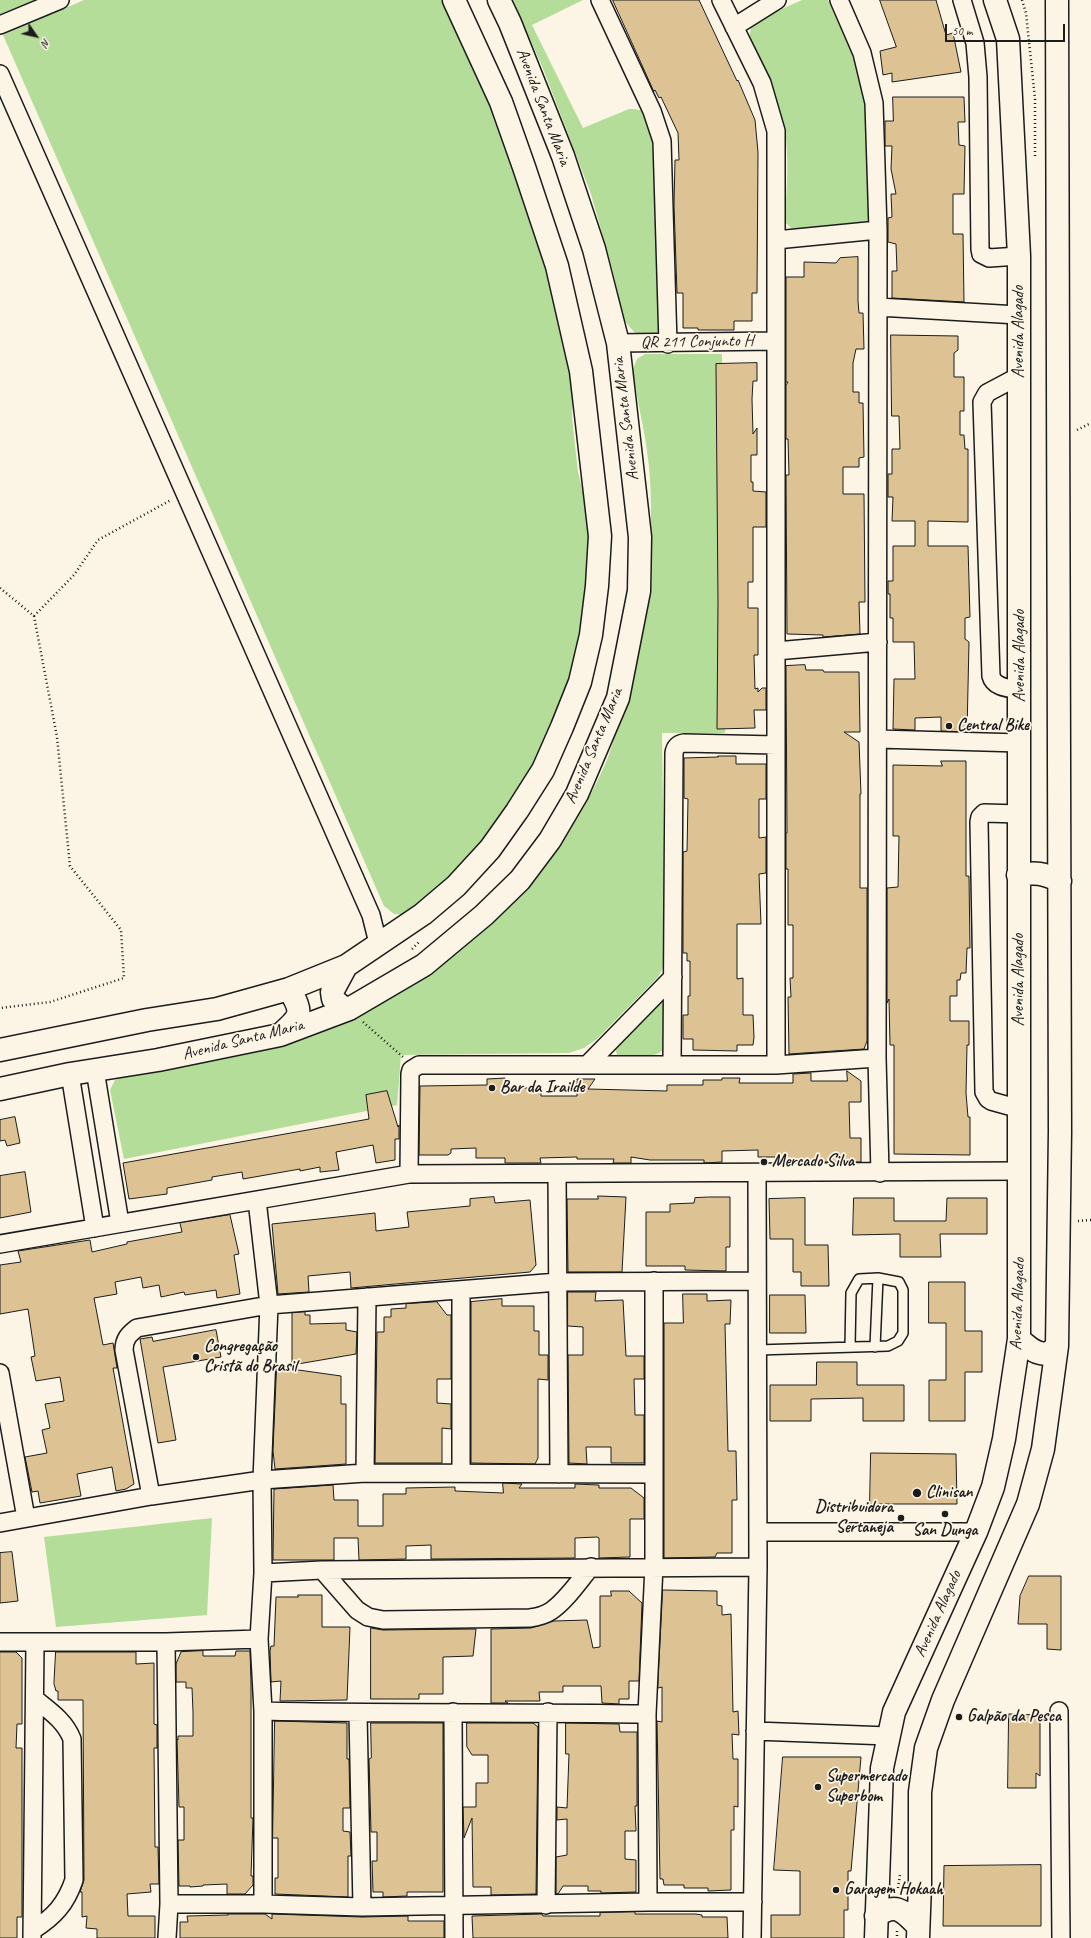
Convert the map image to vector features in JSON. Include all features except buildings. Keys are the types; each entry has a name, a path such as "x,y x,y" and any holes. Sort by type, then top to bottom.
{"main road":[{"path":"0,1050 147,1020 217,1009 289,989 346,966 378,943 401,930 456,886 490,849 521,806 543,770 562,727 580,682 591,635 597,586 600,536 581,371 557,266 501,102 454,0"},
{"name":"Avenida Santa Maria","path":"0,1088 70,1074 158,1060 280,1035 349,1009 424,965 484,915 520,880 550,840 577,794 618,698 630,644 639,591 640,537 618,343 594,249 563,156 510,23 499,0"},
{"name":"Avenida Alagado","path":"876,1938 882,1768 888,1736 894,1712 976,1532 993,1487 1004,1439 1019,1339 1019,256 1008,39 995,0"},
{"path":"918,1932 920,1792 926,1748 943,1700 1028,1504 1043,1449 1057,1346 1060,1130 1060,881 1057,0"},
{"path":"1018,875 1036,872 1048,875 1060,881"},
{"path":"346,966 332,992 333,999 341,1006 349,1009"},
{"path":"280,1035 296,1020 299,1013 299,1005 289,989"},
{"path":"1019,1339 1029,1349 1041,1354 1048,1353 1057,1346"},
{"path":"876,1916 884,1911 896,1908 903,1911 918,1932"}],"street":[{"path":"0,25 60,0"},
{"path":"600,0 652,111 662,141 668,344"},
{"path":"721,0 762,83 776,131 776,1065"},
{"path":"734,27 777,0"},
{"path":"839,0 862,53 874,103 878,230 877,1058 880,1173"},
{"path":"962,0 975,43 978,77 981,254 989,258 1019,256"},
{"path":"0,74 371,915 378,943"},
{"path":"776,240 878,230"},
{"path":"878,308 1018,315"},
{"name":"QR 211 Conjunto H","path":"618,343 668,344 776,341"},
{"path":"1019,376 987,393 982,402 991,676 992,680 998,685 1020,690"},
{"path":"776,651 878,642"},
{"path":"878,739 1020,743"},
{"path":"672,1065 675,748 679,744 684,743 776,745"},
{"path":"1020,814 984,813 980,816 979,822 984,1092 991,1101 1020,1109"},
{"path":"587,1065 673,977"},
{"path":"409,1174 410,1074 414,1066 776,1065 877,1058"},
{"path":"95,1070 120,1223"},
{"path":"70,1074 95,1228"},
{"path":"0,1244 409,1174 880,1173 1020,1171"},
{"path":"752,1938 758,1567 757,1173"},
{"path":"557,1174 559,1474"},
{"path":"257,1200 269,1305 262,1480 263,1573 259,1639 263,1711 262,1904"},
{"path":"648,1902 647,1714 654,1566 654,1281"},
{"path":"151,1496 124,1343 130,1333 137,1328 269,1305 558,1282 757,1281"},
{"path":"461,1290 461,1473"},
{"path":"365,1473 367,1297"},
{"path":"0,1373 26,1518"},
{"path":"0,1523 151,1496 262,1480 365,1473 654,1474"},
{"path":"758,1532 976,1532"},
{"path":"263,1573 322,1570 654,1566 758,1567"},
{"path":"322,1570 357,1610 368,1617 383,1620 414,1620 530,1618 540,1616 550,1612 557,1606 592,1567"},
{"path":"0,1642 166,1642 259,1639"},
{"path":"166,1642 169,1904 167,1938"},
{"path":"32,1934 35,1643"},
{"path":"32,1934 60,1910 70,1894 74,1880 72,1739 68,1729 61,1720 35,1699"},
{"path":"263,1711 358,1714 548,1712 647,1714"},
{"path":"1060,1711 1061,1938"},
{"path":"454,1712 454,1938"},
{"path":"546,1904 548,1712"},
{"path":"358,1714 362,1907"},
{"path":"755,1731 888,1736"},
{"path":"169,1904 262,1904 362,1907 455,1904 753,1902"}],"lane":[{"path":"875,1347 878,1278"},
{"path":"757,1350 888,1346 898,1341 903,1333 904,1290 899,1282 878,1278 859,1279 851,1293 850,1347"}],"path":[{"path":"34,616 74,575 98,540 184,493"},
{"path":"0,588 34,616 57,737 70,866 121,930 124,978 50,1002 0,1008"},
{"path":"410,951 420,940"},
{"path":"349,1009 414,1066"}],"green space":[{"path":"0,0 35,0 0,15"},
{"path":"84,0 447,0 482,75 548,258 574,375 572,417 578,472 589,515 591,534 583,633 557,724 513,808 451,881 407,915 394,914 384,906 3,35"},
{"path":"512,0 583,0 532,25 583,128 629,109 641,110 649,117 653,124 661,328 655,335 642,336 634,332 624,320 613,272 591,194 542,66"},
{"path":"802,0 828,0 866,81 870,219 867,225 796,231 785,222 787,160 784,127 772,88 749,40 751,26 755,21"},
{"path":"645,354 722,354 725,733 662,733 665,959 663,968 658,977 597,1039 584,1048 569,1053 401,1055 397,1105 124,1159 110,1090 115,1080 122,1077 234,1056 261,1049 342,1022 383,1002 423,978 460,951 495,920 527,887 556,851 581,812 606,763 621,719 637,660 644,620 651,545 651,492 647,448 633,369 637,359"},
{"path":"658,1004 665,1004 665,1048 661,1052 650,1056 636,1057 617,1055 615,1048"},
{"path":"212,1518 207,1615 56,1627 44,1537"}],"place":[{"name":"Central Bike","path":"949,726"},
{"name":"Bar da Irailde","path":"492,1088"},
{"name":"Mercado Silva","path":"764,1162"},
{"name":"Congregação Cristã do Brasil","path":"196,1357"},
{"name":"Clinisan","path":"917,1493"},
{"name":"San Dunga","path":"945,1514"},
{"name":"Distribuidora Sertaneja","path":"901,1518"},
{"name":"Galpão da Pesca","path":"959,1717"},
{"name":"Supermercado Superbom","path":"818,1787"},
{"name":"Garagem Hokaah","path":"836,1890"}]}
